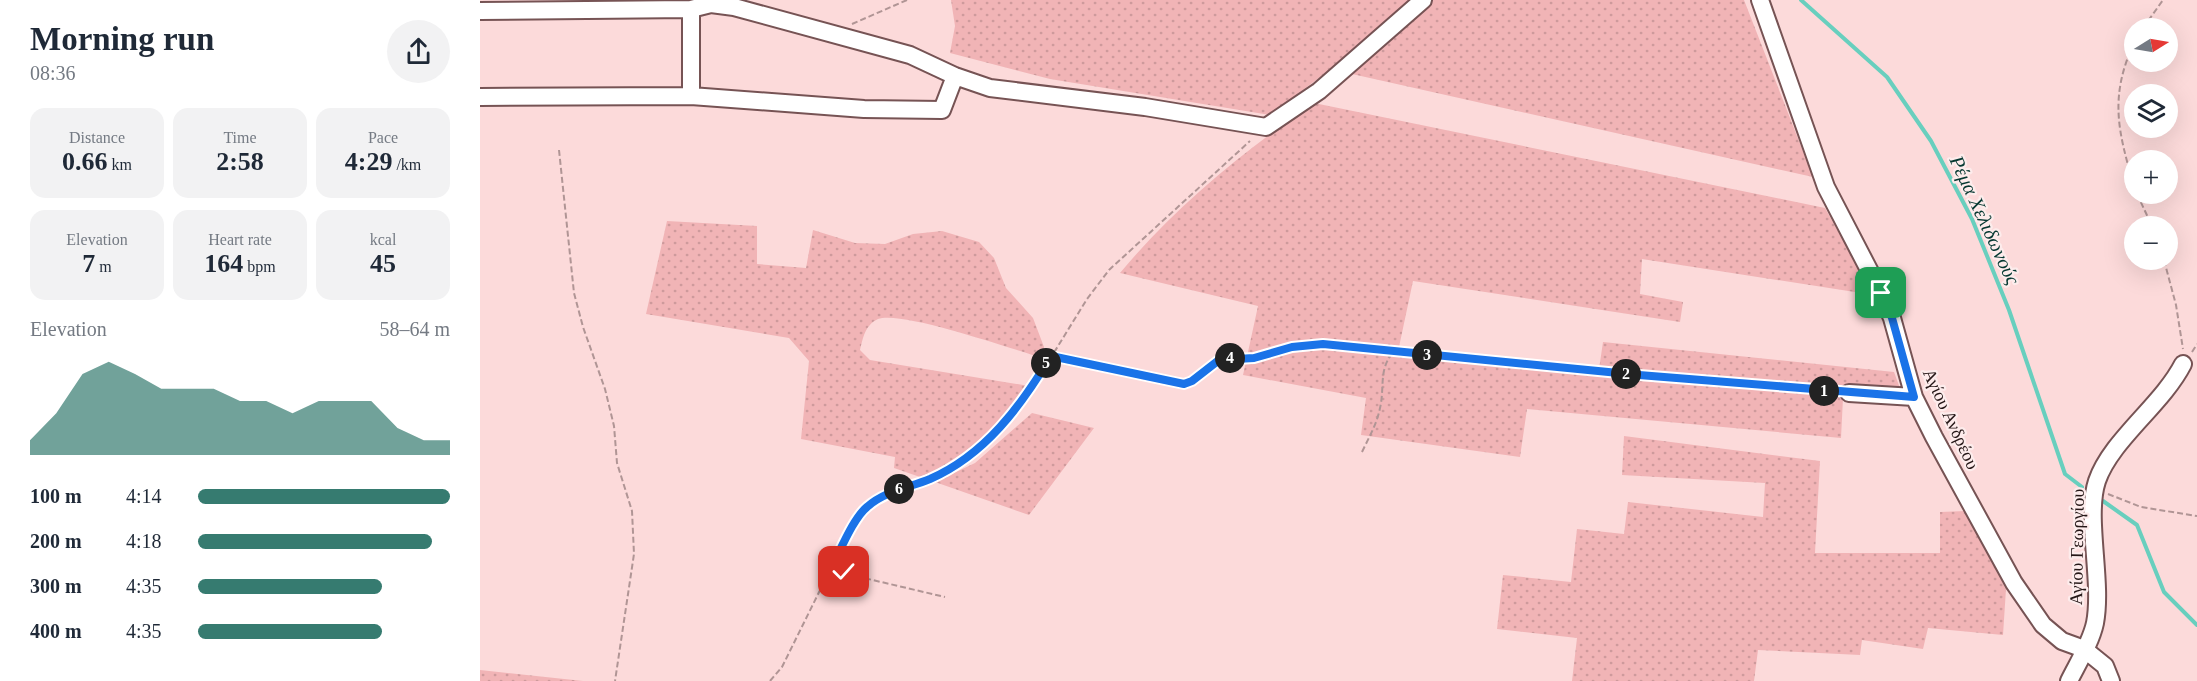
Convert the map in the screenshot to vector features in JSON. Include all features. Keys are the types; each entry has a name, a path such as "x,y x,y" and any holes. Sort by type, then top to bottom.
{"street":[{"path":"480,11 702,5 734,7 910,55 955,76 990,88 1145,106 1266,126 1319,91 1423,0"},
{"name":"Αγίου Ανδρέου","path":"1760,0 1826,187 1892,318 1914,397 2014,583 2043,625 2062,641 2084,649 2105,666 2111,681"},
{"path":"692,96 702,5"},
{"path":"480,97 692,96 864,109 942,110 955,76"},
{"name":"Αγίου Γεωργίου","path":"2069,681 2095,624 2098,580 2097,482 2115,451 2173,385 2183,364"},
{"path":"1849,393 1914,397"}],"path":[{"path":"828,34 907,0"},
{"path":"2150,18 2163,0"},
{"path":"2124,64 2117,108 2126,150"},
{"path":"770,681 782,667 864,508 883,495 930,479 953,466 1015,413 1087,299 1109,270 1266,126"},
{"path":"559,150 574,293 583,327 605,389 614,426 617,463 632,511 634,554 615,681"},
{"path":"2166,270 2183,340 2183,364"},
{"path":"1051,356 1184,384 1192,381 1219,360 1254,358 1306,344 1849,393"},
{"path":"1362,452 1383,398 1382,369 1394,351"},
{"path":"2096,493 2110,494 2163,513 2197,516"},
{"path":"830,570 945,597"}],"shaded area":[{"path":"951,0 1412,0 1349,55 1270,115 1050,79 950,53 955,26"},
{"path":"1433,0 1744,0 1813,177 1352,74"},
{"path":"1314,103 1825,208 1874,295 1642,259 1640,294 1683,302 1680,322 1413,281 1399,347 1598,376 1603,342 1894,372 1901,391 1843,398 1841,438 1527,409 1520,457 1361,435 1366,398 1243,375 1258,306 1120,273 1164,225 1211,181"},
{"path":"667,221 757,226 757,264 806,268 813,230 855,243 885,244 913,234 942,231 979,242 994,258 1006,288 1033,318 1044,347 1043,358 933,325 910,320 878,319 867,328 860,350 870,360 1029,386 1007,414 980,439 951,461 920,477 894,468 895,457 801,439 809,361 789,338 646,314"},
{"path":"1032,413 1094,428 1029,515 935,482 975,463"},
{"path":"1624,436 1820,461 1815,553 1940,553 1940,512 1966,511 2006,589 2003,635 1928,628 1923,649 1862,640 1860,655 1758,650 1754,681 1572,681 1577,638 1497,629 1503,575 1571,582 1577,529 1624,534 1628,502 1763,517 1765,483 1622,475"},
{"path":"480,670 583,681 480,681"}],"waterway":[{"name":"Ρέμα Χελιδωνούς","path":"1801,0 1887,77 1931,141 1972,219 2009,310 2065,474 2082,487"},
{"name":"Ρέμα Χελιδωνούς","path":"2103,501 2137,525 2164,592 2197,625"}],"route":[{"path":"844,572 830,570 864,508 883,495 930,479 953,466 999,429 1026,398 1051,356 1184,384 1192,381 1219,360 1254,358 1306,344 1323,344 1639,375 1914,397 1892,318 1881,293"}]}
